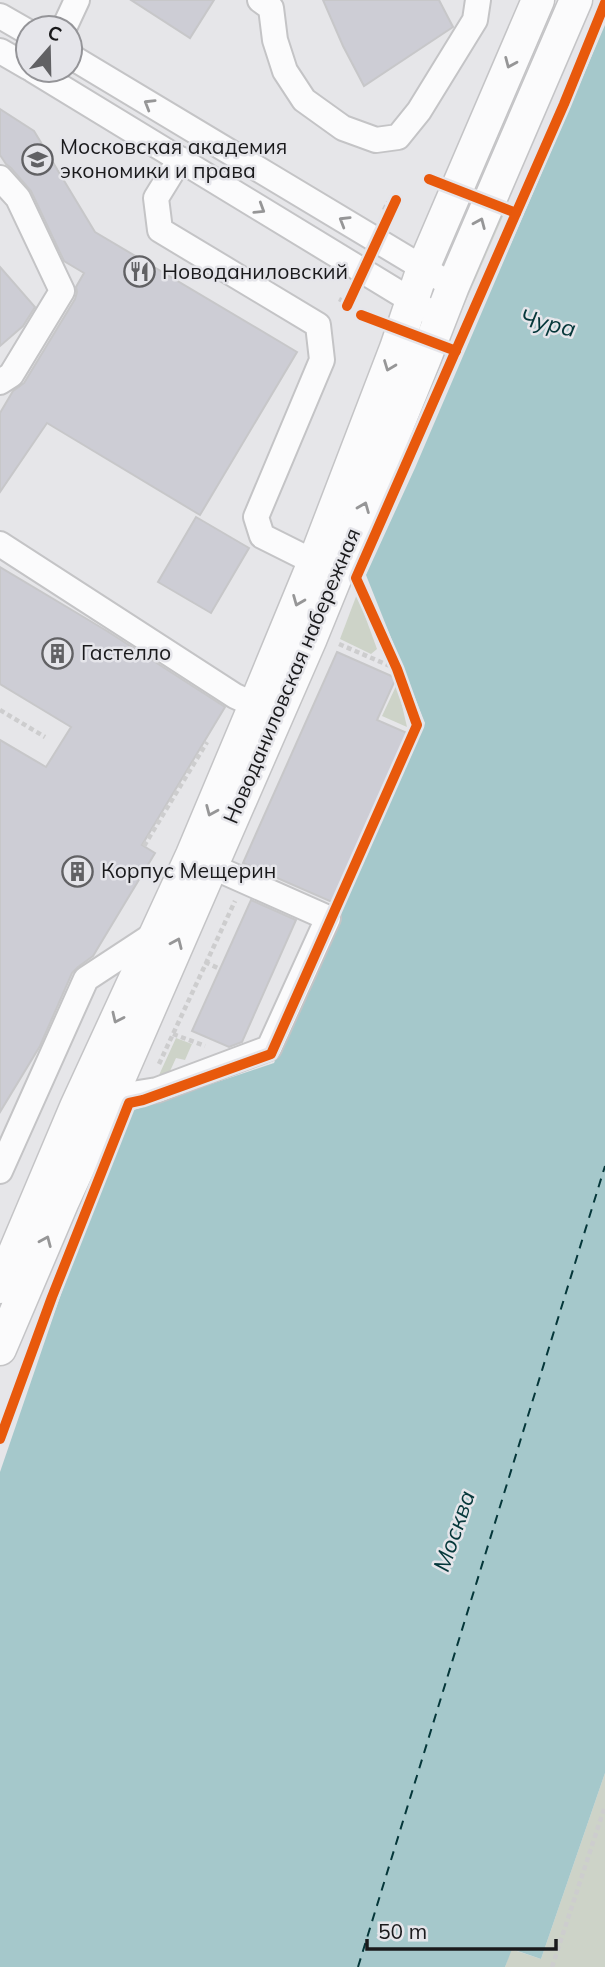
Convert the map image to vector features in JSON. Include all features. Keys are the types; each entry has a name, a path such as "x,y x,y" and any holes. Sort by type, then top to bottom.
{"main road":[{"name":"Новоданиловская набережная","path":"0,1349 8,1281 76,1107 192,855 256,705 396,348 423,268 538,0"},
{"name":"Новоданиловская набережная","path":"8,1281 115,1088 311,638 453,286 576,0"}],"street":[{"path":"260,0 271,8 275,40 285,71 304,100 343,128 376,140 398,137 419,111 475,20 478,0"},
{"path":"84,64 453,286"},
{"path":"59,84 441,318"},
{"path":"180,159 156,198 160,230 318,325 322,360 256,517 262,536 314,562"},
{"path":"0,178 9,206 62,291 11,376 0,382"},
{"path":"0,544 235,696 256,705"},
{"path":"115,1088 132,1094 151,1091 270,1048 328,918 211,866"},
{"path":"0,1171 86,979 156,933"}],"path":[{"path":"377,241 392,201"},
{"path":"384,210 392,201"},
{"path":"343,302 363,272"},
{"path":"331,641 397,668"},
{"path":"0,710 45,737"},
{"path":"144,846 209,739"},
{"path":"151,1091 244,881"},
{"path":"194,958 220,969"},
{"path":"552,1967 605,1807"}],"shaded area":[{"path":"497,213 503,216 448,342"},
{"path":"357,594 377,649 371,654 340,639"},
{"path":"397,684 407,727 382,716"},
{"path":"176,1038 192,1044 185,1060 176,1058 165,1082 154,1086"},
{"path":"605,1773 605,1967 505,1967 511,1949 541,1959"}],"water":[{"path":"605,25 605,1773 541,1959 512,1949 505,1967 0,1967 0,1472 61,1294 128,1112 274,1063 425,723 366,575 415,468"}],"building":[{"path":"131,0 214,0 190,38"},
{"path":"323,0 439,0 453,27 364,86"},
{"path":"0,109 34,131 95,232 297,352 200,515 47,423 0,492 0,413 13,391 24,383 75,299 76,287 84,273 64,261 31,191 0,155"},
{"path":"0,267 35,307 23,326 0,346"},
{"path":"196,517 249,548 211,613 158,582"},
{"name":"Корпус Мещерин","path":"0,567 107,631 225,707 142,845 155,853 93,956 72,973 40,1046 0,1112 0,740 46,767 71,727 0,684"},
{"path":"337,652 396,678 377,720 407,733 332,902 243,863"},
{"path":"251,900 296,920 242,1042 229,1047 192,1031"}],"ferry route":[{"path":"358,1967 605,1166"}],"cycle path":[{"path":"0,1439 52,1297 129,1103 271,1054 417,725 397,669 356,578 564,104 605,3"},
{"path":"429,179 516,213"},
{"path":"347,306 396,200"},
{"path":"361,315 456,351"}],"place":[{"name":"Московская академия экономики и права","path":"37,159"},
{"name":"Новоданиловский","path":"139,272"},
{"name":"Гастелло","path":"58,653"},
{"name":"Корпус Мещерин","path":"78,871"}],"water label":[{"name":"Чура","path":"548,323"},
{"name":"Москва","path":"454,1531"}]}
